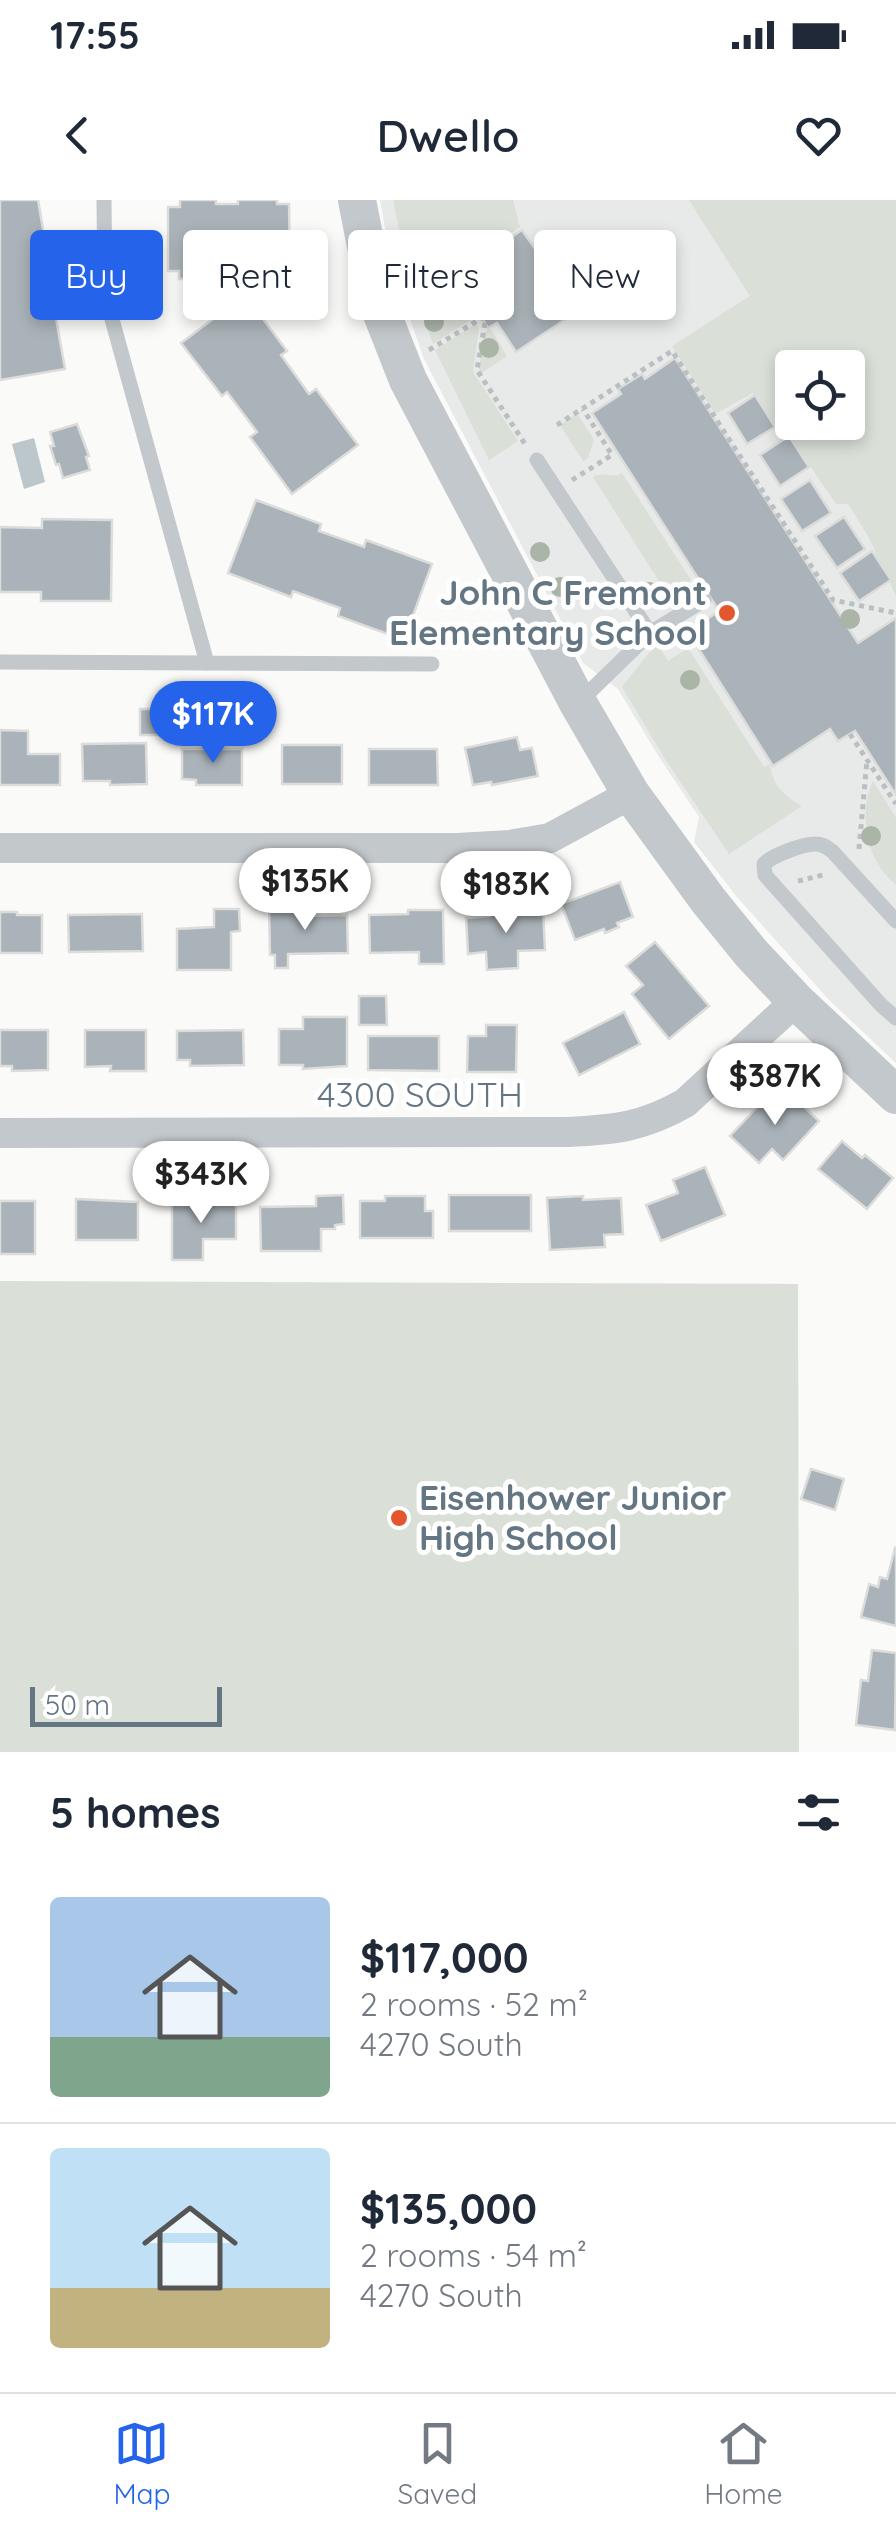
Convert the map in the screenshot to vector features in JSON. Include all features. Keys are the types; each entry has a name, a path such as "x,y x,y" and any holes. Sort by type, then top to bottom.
{"street":[{"path":"357,200 373,282 398,356 578,702 631,794 708,900 796,1001 896,1095"},
{"path":"0,848 510,846 550,838 631,794"},
{"name":"4300 SOUTH","path":"0,1133 604,1130 640,1124 685,1103 796,1001"}],"lane":[{"path":"104,200 105,294 206,663"},
{"path":"538,460 650,633"},
{"path":"578,702 650,633 704,600"},
{"path":"0,662 432,664"},
{"path":"896,920 823,846 813,844 770,858 763,869 896,1018"}],"path":[{"path":"422,354 483,320 477,370 525,444"},
{"path":"557,425 672,351 833,600 896,613"},
{"path":"582,409 612,456 586,471"},
{"path":"850,734 896,804"},
{"path":"859,849 868,760"},
{"path":"776,887 834,872"}],"shaded area":[{"name":"John C Fremont Elementary School","path":"380,200 896,200 896,1063 829,1000 737,897 694,842 699,817 618,689 583,663 424,359 410,320 514,320 514,230 385,230"},
{"path":"393,200 513,200 520,227 514,231 399,230"},
{"path":"689,200 896,200 896,596 848,504 836,504 792,440 865,440 865,350 775,350 775,428 753,393 715,414 672,346 750,296"},
{"path":"425,320 470,320 433,344"},
{"path":"476,324 479,329 473,372 518,441 489,460 435,350"},
{"path":"490,328 507,356 482,373 479,370 484,332"},
{"path":"577,413 594,440 588,458 583,461 560,425"},
{"path":"34,438 45,482 24,489 12,444"},
{"path":"622,473 691,580 669,597 593,477"},
{"path":"658,645 668,661 688,648 764,767 770,764 780,789 802,806 729,854 622,687"},
{"path":"873,781 896,818 896,885 880,867 868,836 867,802"},
{"name":"Eisenhower Junior High School","path":"0,1281 798,1284 799,1752 0,1752"}],"building":[{"path":"0,200 38,200 43,230 30,230 30,320 56,320 65,369 0,380"},
{"path":"180,200 238,204 238,200 277,200 277,204 289,204 289,230 183,230 183,279 179,279 179,271 168,271 168,207 180,207"},
{"path":"522,230 534,247 534,320 564,320 516,352 497,323 488,328 483,320 514,320 514,235"},
{"path":"212,320 264,320 287,351 281,355 309,394 316,389 358,445 292,494 250,437 257,432 227,392 222,396 181,343"},
{"path":"675,358 858,643 896,618 896,795 855,731 838,741 830,729 773,766 693,640 708,629 703,622 719,611 592,413 621,394 618,389 642,374 645,379"},
{"path":"755,395 775,427 747,444 728,413"},
{"path":"77,424 90,470 63,478 50,446 54,446 50,432"},
{"path":"783,440 792,440 809,467 780,486 760,455"},
{"path":"810,480 831,513 802,531 781,499"},
{"path":"256,500 321,524 319,531 364,547 366,540 432,564 404,640 338,616 340,608 293,591 291,597 228,573"},
{"path":"844,517 865,549 837,568 815,536"},
{"path":"42,519 112,520 111,601 41,601 41,592 0,592 0,527 42,528"},
{"path":"872,551 891,580 859,601 840,573"},
{"path":"140,709 160,709 160,735 140,735"},
{"path":"0,730 28,731 28,754 60,754 60,785 0,785"},
{"path":"517,737 520,750 532,748 538,776 473,785 465,748"},
{"path":"146,743 147,784 83,781 82,744"},
{"path":"282,745 342,745 342,784 282,784"},
{"path":"182,749 242,749 242,785 196,785 196,780 182,779"},
{"path":"369,749 437,749 438,785 369,785"},
{"path":"620,882 633,917 605,933 604,929 575,940 561,904"},
{"path":"308,905 308,916 347,915 348,953 288,954 288,968 275,968 275,955 270,955 269,906"},
{"path":"214,909 239,909 240,931 231,932 231,970 177,970 177,929 214,927"},
{"path":"543,909 545,950 518,951 518,968 487,970 486,952 468,954 466,918 490,916 490,912"},
{"path":"408,910 443,910 444,964 419,964 419,952 370,953 369,915 408,914"},
{"path":"0,912 42,915 42,953 0,953"},
{"path":"142,914 143,951 69,952 68,915"},
{"path":"655,942 709,1006 669,1039 632,994 643,985 626,966"},
{"path":"359,996 386,996 387,1025 359,1025"},
{"path":"624,1012 640,1044 579,1075 563,1043"},
{"path":"303,1017 347,1017 347,1066 303,1069 303,1065 279,1065 279,1029 303,1029"},
{"path":"486,1025 517,1025 516,1072 467,1072 468,1036 486,1036"},
{"path":"0,1030 48,1030 48,1070 12,1071 12,1066 0,1066"},
{"path":"85,1030 146,1030 146,1071 85,1067"},
{"path":"243,1030 244,1065 190,1066 190,1060 177,1060 177,1031"},
{"path":"368,1036 439,1036 439,1071 368,1070"},
{"path":"787,1091 819,1121 783,1160 772,1149 759,1163 730,1136 763,1101 771,1109"},
{"path":"842,1141 893,1178 867,1209 818,1169"},
{"path":"705,1167 725,1215 661,1241 646,1205 678,1193 673,1180"},
{"path":"343,1195 344,1224 321,1229 321,1251 261,1251 260,1207 316,1206 316,1196"},
{"path":"449,1195 531,1195 531,1231 449,1231"},
{"path":"385,1196 425,1196 425,1211 433,1211 433,1238 360,1238 360,1201 385,1201"},
{"path":"583,1196 583,1200 621,1198 623,1234 604,1235 605,1247 550,1250 547,1198"},
{"path":"76,1199 138,1202 138,1240 76,1240"},
{"path":"172,1200 236,1200 236,1239 203,1239 203,1260 172,1260"},
{"path":"0,1201 35,1201 35,1254 0,1254"},
{"path":"811,1469 844,1479 835,1510 801,1499"},
{"path":"895,1548 896,1626 861,1617 869,1584 878,1587 880,1577 887,1579"},
{"path":"872,1650 896,1653 895,1730 856,1725 861,1680 868,1681"}],"place":[{"name":"John C Fremont Elementary School","path":"727,613"},
{"name":"Eisenhower Junior High School","path":"399,1518"}]}
